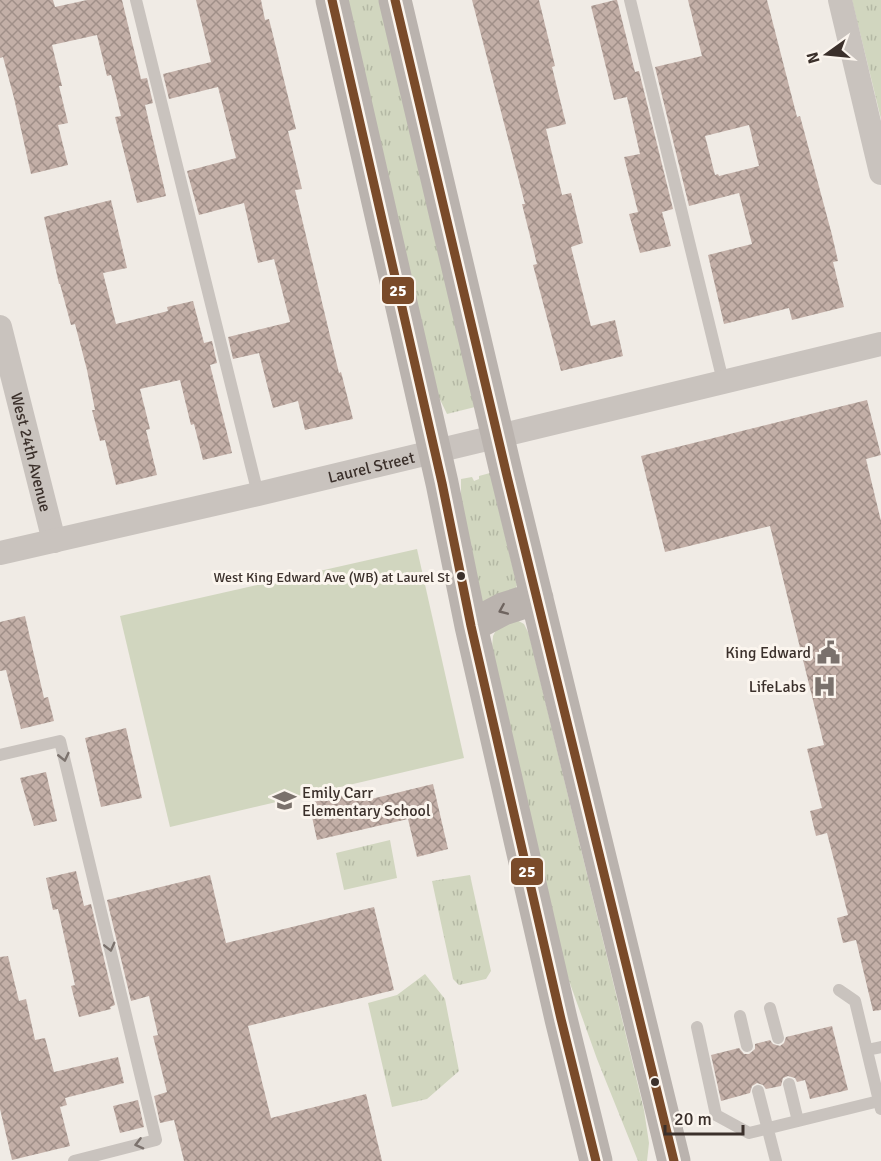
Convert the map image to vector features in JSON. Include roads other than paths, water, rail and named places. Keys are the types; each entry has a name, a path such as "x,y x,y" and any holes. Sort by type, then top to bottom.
{"main road":[{"path":"332,0 434,451 471,626 561,1020 596,1161"},
{"path":"395,0 674,1161"},
{"path":"471,626 503,609 537,598"}],"street":[{"path":"840,0 881,173"},
{"name":"West 24th Avenue","path":"0,327 4,357 54,541"},
{"name":"Laurel Street","path":"0,553 258,494 881,344"}],"lane":[{"path":"136,0 258,494"},
{"path":"630,0 723,381"},
{"path":"0,755 60,741 156,1140 74,1161"},
{"path":"697,1027 717,1115 749,1133 880,1105 855,1001 839,990"},
{"path":"770,1008 778,1038"},
{"path":"740,1016 747,1046"},
{"path":"867,1050 881,1047"},
{"path":"789,1084 798,1121"},
{"path":"758,1091 776,1161"}],"place":[{"name":"West King Edward Ave (WB) at Laurel St","path":"461,576"},
{"name":"King Edward","path":"829,652"},
{"name":"LifeLabs","path":"824,686"},
{"name":"Emily Carr Elementary School","path":"284,801"}]}
